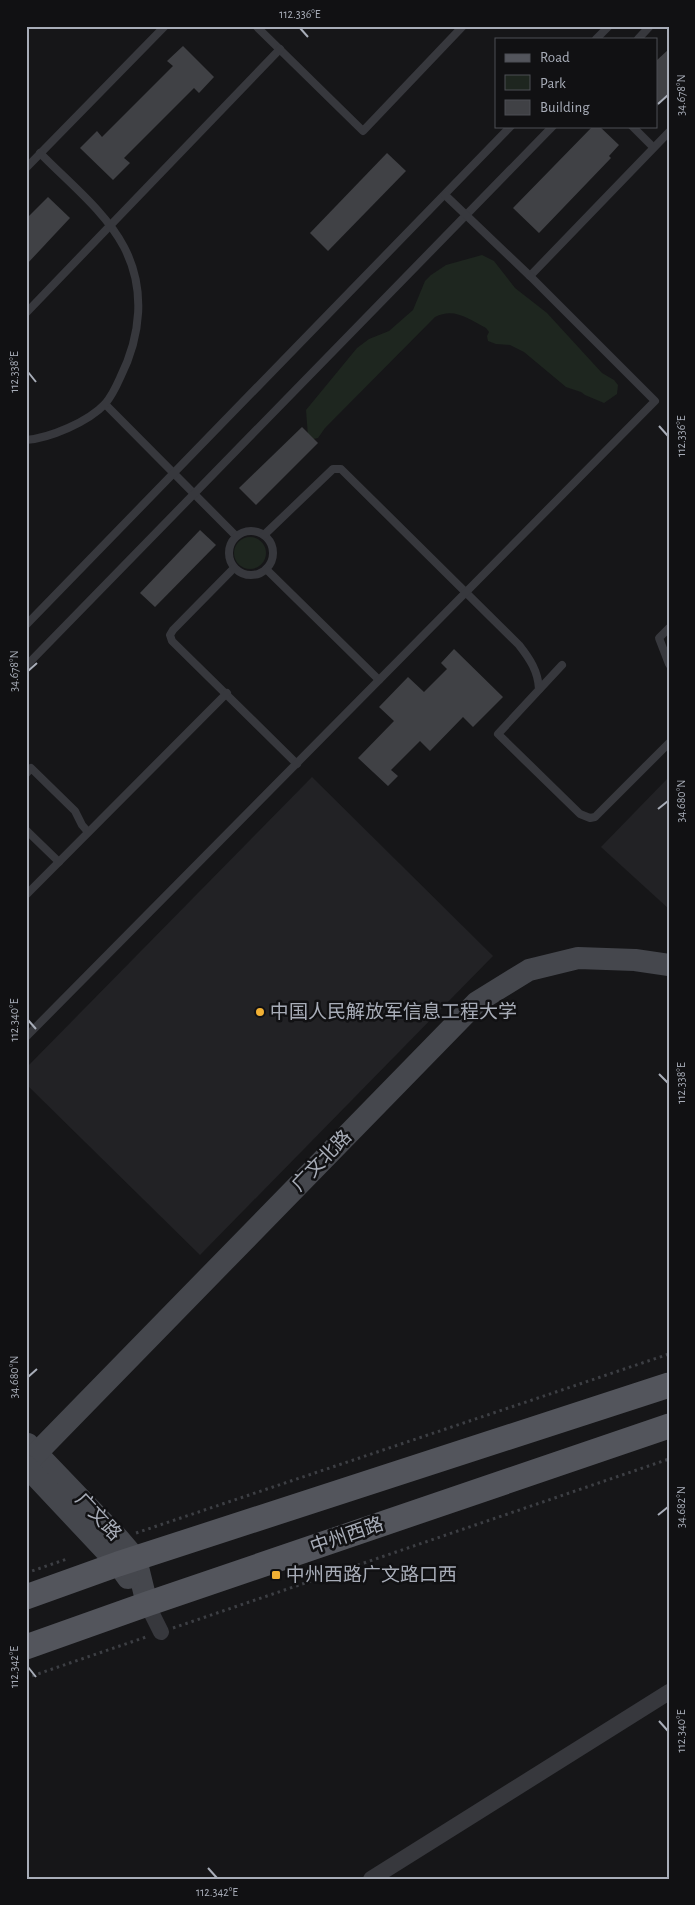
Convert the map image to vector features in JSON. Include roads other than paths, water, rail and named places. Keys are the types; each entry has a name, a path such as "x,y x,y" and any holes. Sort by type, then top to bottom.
{"main road":[{"path":"26,1597 127,1562 669,1385"},
{"name":"中州西路","path":"26,1647 669,1426"}],"street":[{"name":"广文北路","path":"29,1456 477,1002 529,970 578,958 635,960 669,965"},
{"name":"广文路","path":"29,1456 120,1539 127,1562 161,1632"},
{"name":"广文路","path":"29,1456 127,1562"},
{"path":"372,1879 669,1692"}],"lane":[{"path":"26,168 165,26"},
{"path":"256,26 363,131 463,26"},
{"path":"597,38 609,26"},
{"path":"639,38 650,26"},
{"path":"26,313 280,50"},
{"path":"26,626 510,128"},
{"path":"26,666 551,128"},
{"path":"634,128 653,148"},
{"path":"530,276 669,132"},
{"path":"26,440 36,439 84,420 104,404 116,388 128,362 136,337 138,311 133,267 112,226 40,153"},
{"path":"26,1037 655,401 530,276 445,195"},
{"path":"104,404 236,536"},
{"path":"264,535 334,469 341,469 467,593 529,658 538,678 539,689"},
{"path":"250,530 264,535 270,541 273,555 271,562 266,568 260,573 246,575 234,568 228,555 232,541 236,536 250,530"},
{"path":"234,568 170,635 172,641 297,764"},
{"path":"266,568 379,680"},
{"path":"669,628 659,638 669,664"},
{"path":"562,665 498,734 584,817 595,817 669,743"},
{"path":"28,890 59,862 226,694"},
{"path":"26,774 32,768 75,811 88,832"},
{"path":"26,830 59,862"}],"place":[{"name":"中国人民解放军信息工程大学","path":"260,1012"},
{"name":"中州西路广文路口西","path":"276,1575"}]}
